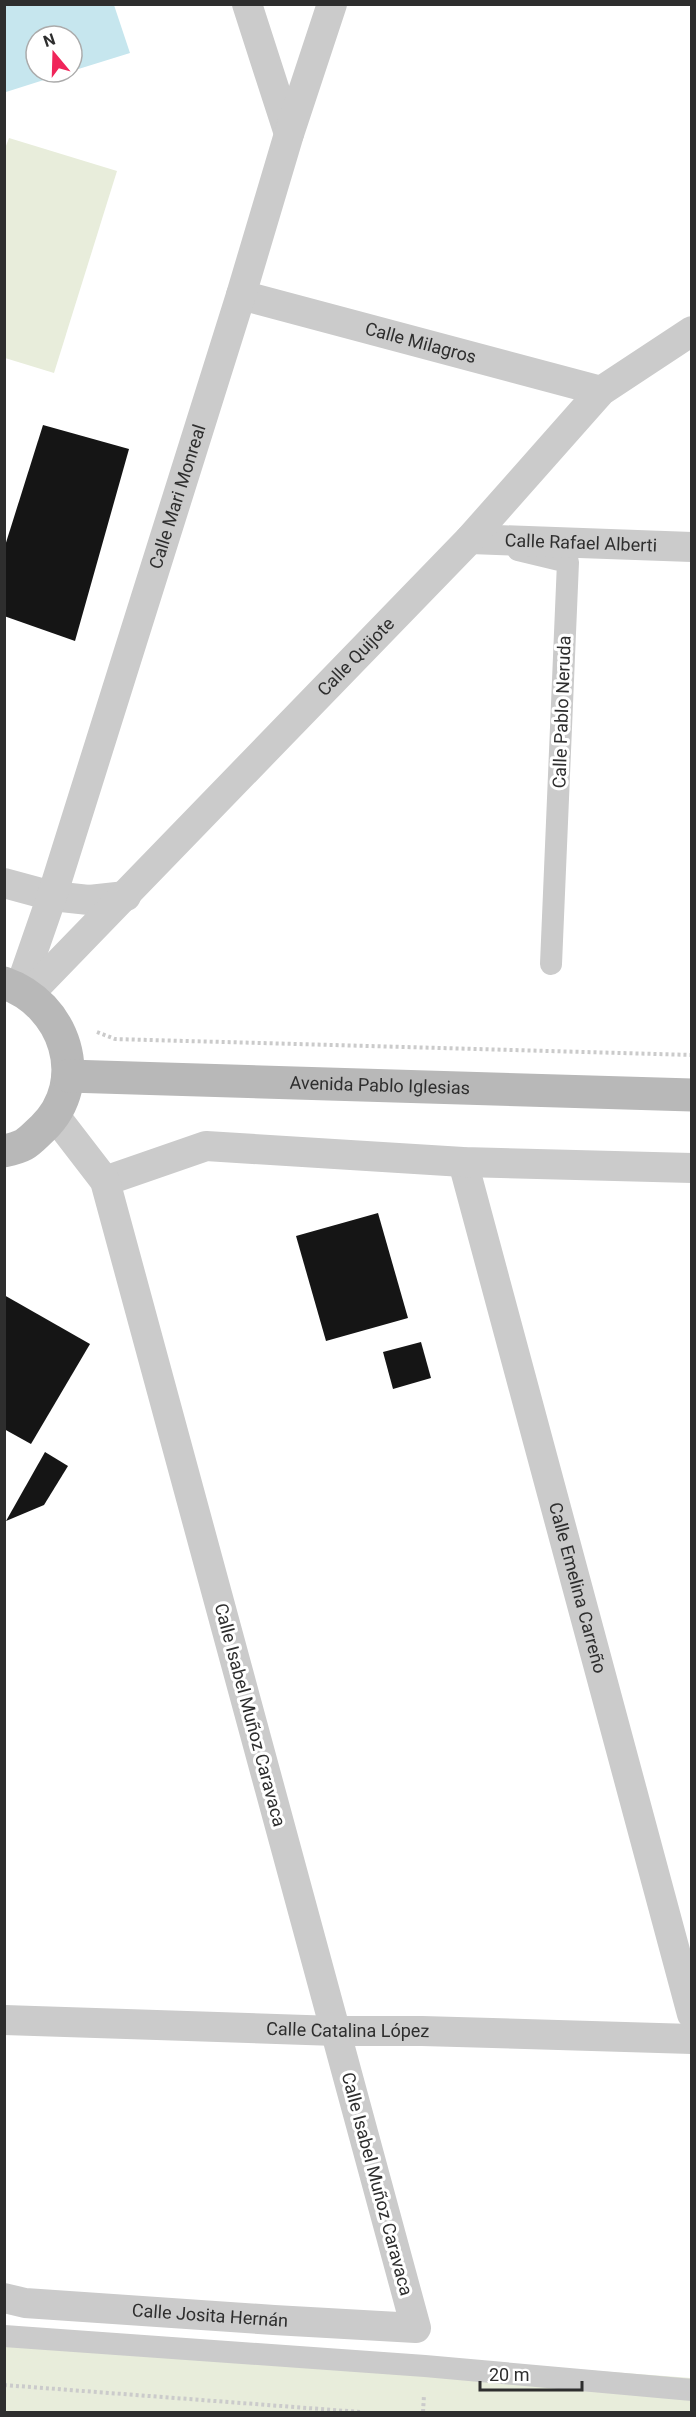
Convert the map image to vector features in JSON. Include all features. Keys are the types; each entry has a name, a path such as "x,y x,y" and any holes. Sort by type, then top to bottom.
{"main road":[{"path":"4,1151 23,1147 55,1116 68,1076 68,1056 55,1020 18,989"},
{"name":"Avenida Pablo Iglesias","path":"68,1076 692,1095"}],"street":[{"path":"247,4 289,134"},
{"name":"Calle Mari Monreal","path":"18,989 52,896 241,295 289,134 332,4"},
{"name":"Calle Milagros","path":"241,295 601,391"},
{"name":"Calle Quijote","path":"18,989 126,896 470,539 601,391 692,331"},
{"name":"Calle Rafael Alberti","path":"470,539 692,547"},
{"name":"Calle Pablo Neruda","path":"470,539 568,562 551,964"},
{"path":"4,883 52,896 89,900 126,896"},
{"name":"Calle Isabel Muñoz Caravaca","path":"55,1116 105,1181 416,2328"},
{"path":"105,1181 206,1146 463,1162 692,1168"},
{"name":"Calle Emelina Carreño","path":"463,1162 692,2014"},
{"name":"Calle Catalina López","path":"4,2020 336,2031 422,2031 692,2039"},
{"name":"Calle Josita Hernán","path":"4,2298 37,2303 416,2328"},
{"path":"4,2336 425,2366 692,2390"}],"path":[{"path":"94,1031 115,1039 692,1055"},
{"path":"4,2385 360,2412"}],"green space":[{"path":"9,138 117,171 54,373 5,358 4,151"},
{"path":"4,2326 691,2378 691,2412 5,2412"}],"water":[{"path":"4,5 114,5 130,53 84,67 84,24 24,24 24,84 31,84 6,92"}],"building":[{"path":"43,425 129,449 75,641 4,616 4,549"},
{"path":"378,1213 408,1318 326,1341 296,1236"},
{"path":"4,1295 90,1344 31,1444 4,1429"},
{"path":"421,1342 431,1378 393,1389 383,1352"},
{"path":"45,1452 68,1466 44,1505 6,1521"}]}
